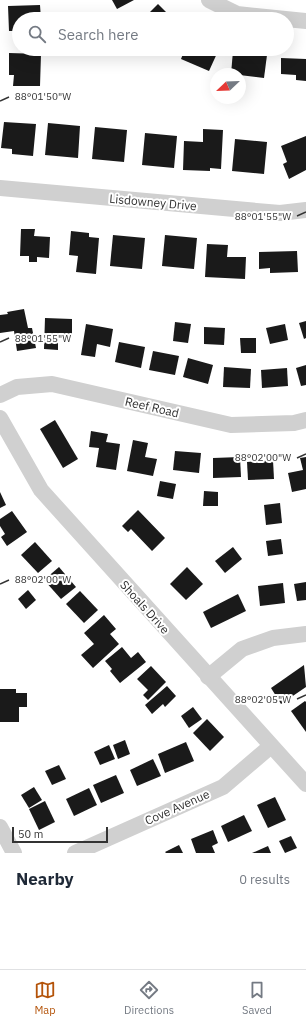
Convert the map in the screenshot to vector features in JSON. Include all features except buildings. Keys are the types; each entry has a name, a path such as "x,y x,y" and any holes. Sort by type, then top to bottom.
{"street":[{"path":"209,0 233,12"},
{"path":"294,20 306,21"},
{"name":"Lisdowney Drive","path":"0,188 280,213 306,210"},
{"name":"Reef Road","path":"0,395 17,387 52,384 231,425 294,423 306,420"},
{"name":"Shoals Drive","path":"0,418 41,490 270,746 306,784"},
{"path":"208,677 242,649 273,638 306,634"},
{"name":"Cove Avenue","path":"75,853 222,787 270,746"},
{"path":"0,827 14,853"}]}
